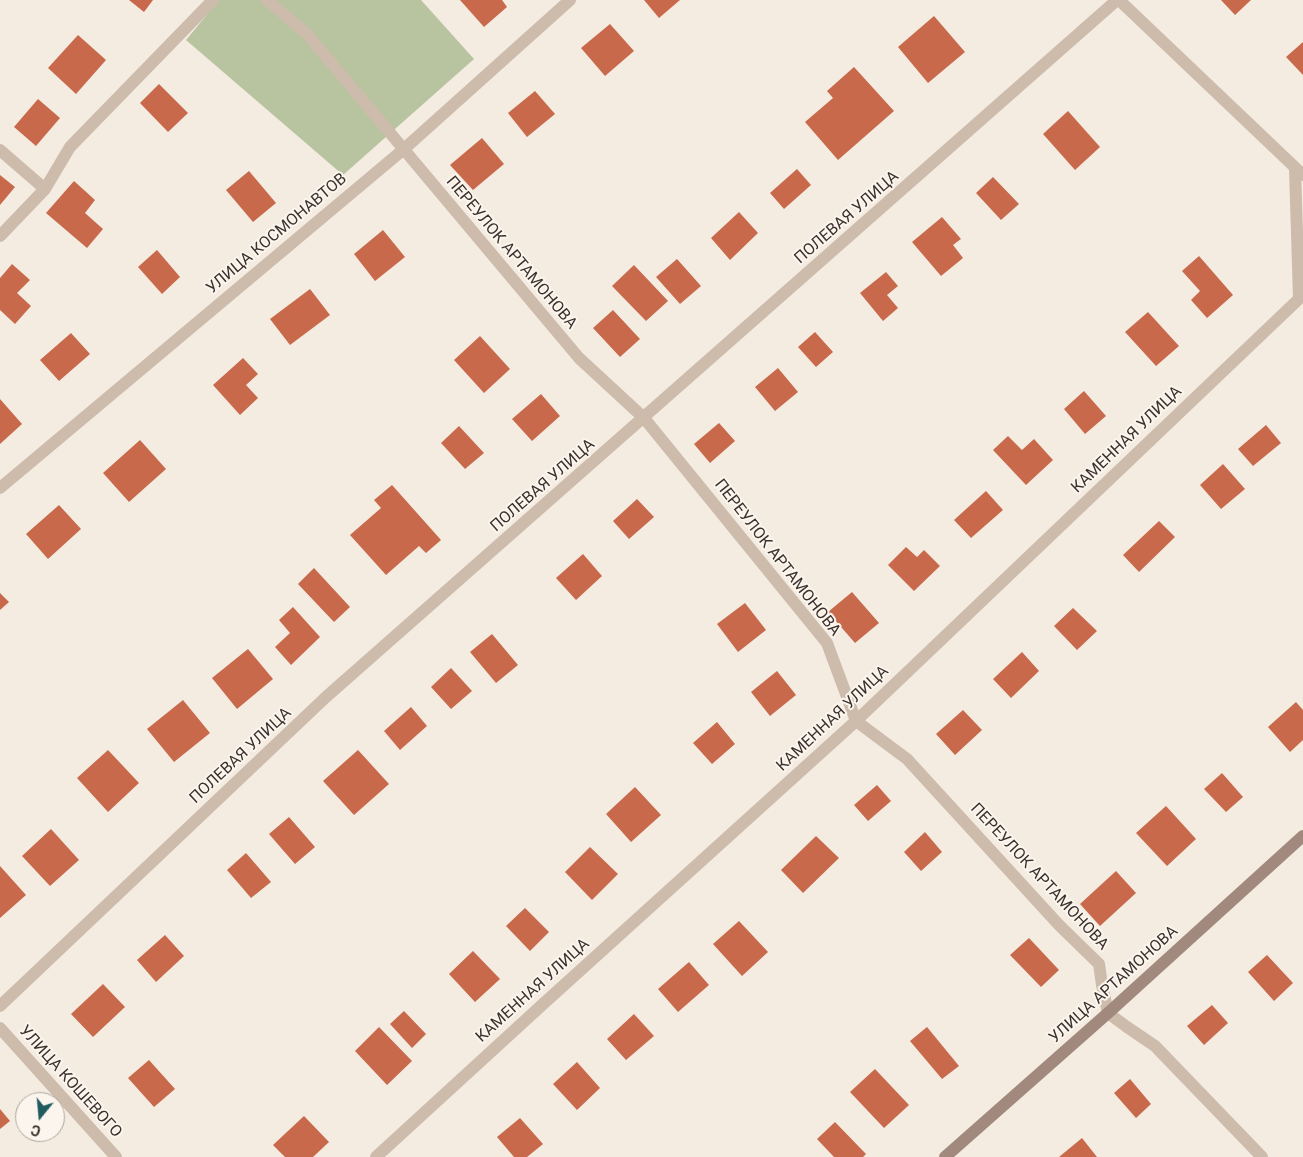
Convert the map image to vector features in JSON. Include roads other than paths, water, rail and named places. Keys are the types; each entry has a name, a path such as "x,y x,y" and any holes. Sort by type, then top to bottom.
{"street":[{"path":"0,236 45,189 70,147 213,0"},
{"name":"ПЕРЕУЛОК АРТАМОНОВА","path":"267,0 307,34 578,358 644,418 827,643 856,721 907,759 1059,926 1099,964 1108,1013"},
{"name":"УЛИЦА КОСМОНАВТОВ","path":"0,488 404,149 570,0"},
{"path":"1118,0 1299,172 1301,296"},
{"name":"ПОЛЕВАЯ УЛИЦА","path":"0,1006 326,698 1118,0"},
{"path":"0,150 45,189"},
{"name":"КАМЕННАЯ УЛИЦА","path":"376,1157 856,721 1301,296"},
{"name":"УЛИЦА АРТАМОНОВА","path":"945,1157 1108,1013 1303,836"},
{"path":"1108,1013 1155,1046 1262,1157"},
{"name":"УЛИЦА КОШЕВОГО","path":"0,1028 116,1157"}]}
